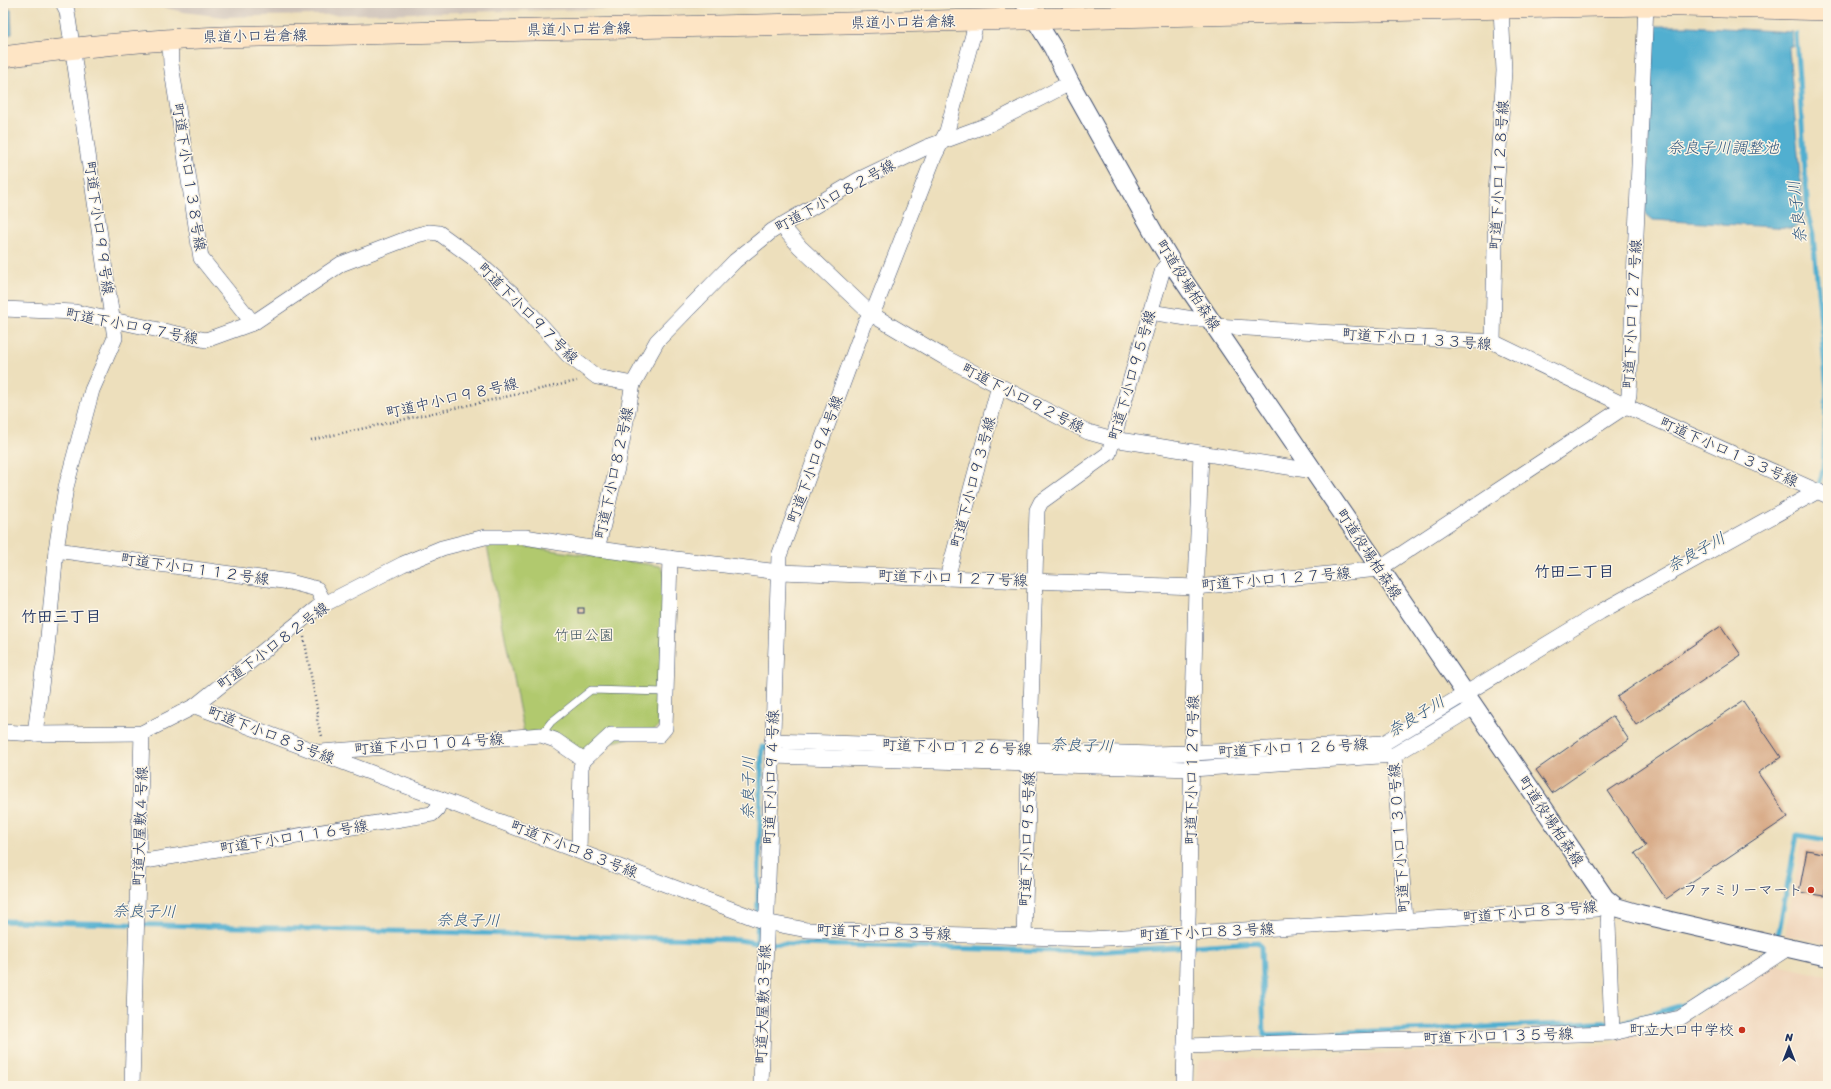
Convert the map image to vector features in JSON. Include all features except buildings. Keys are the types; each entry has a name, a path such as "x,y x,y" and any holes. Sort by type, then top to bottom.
{"main road":[{"name":"県道小口岩倉線","path":"3,57 73,47 170,39 977,20 1030,11 1449,6 1501,8 1585,5 1790,6 1828,10"}],"street":[{"name":"町道下小口９９号線","path":"36,734 42,670 46,659 56,550 66,487 92,390 115,338 73,47 67,11 63,3"},
{"name":"町道下小口１２７号線","path":"598,549 779,572 1196,587 1379,569 1626,406 1629,395 1646,5"},
{"name":"町道下小口１２８号線","path":"1493,342 1496,194 1504,71 1501,8"},
{"name":"町道役場柏森線","path":"1030,11 1053,48 1070,83 1172,263 1591,880 1605,898 1620,909 1828,957"},
{"name":"町道下小口９４号線","path":"765,922 780,556 865,323 876,305 934,157 946,131 977,20"},
{"name":"町道下小口１３８号線","path":"170,39 171,64 201,258 253,323"},
{"name":"町道下小口８２号線","path":"3,732 36,734 142,734 194,706 317,608 404,564 442,548 485,537 525,537 598,549 617,468 633,384 657,341 735,261 781,225 860,179 941,142 990,124 1070,83"},
{"name":"町道下小口９２号線","path":"781,225 800,247 871,314 944,357 1088,432 1113,439 1313,471"},
{"name":"町道下小口９７号線","path":"3,308 74,312 206,340 253,323 341,264 417,234 429,232 440,233 472,257 514,295 568,355 598,377 633,384"},
{"name":"町道下小口９５号線","path":"1024,937 1036,510 1041,502 1109,453 1162,269 1172,263"},
{"name":"町道下小口１３３号線","path":"1150,312 1211,322 1493,342 1626,406 1823,494"},
{"name":"町道下小口９３号線","path":"947,578 999,386"},
{"name":"町道下小口１２９号線","path":"1184,1086 1196,587 1201,453"},
{"name":"町道下小口１２６号線","path":"772,741 1030,757 1192,753 1384,743 1470,701 1600,612 1823,494"},
{"name":"町道下小口１１２号線","path":"56,550 290,582 317,589 325,604"},
{"path":"579,851 581,767 584,760 611,735 659,735 665,728 670,558"},
{"path":"772,756 1030,757 1192,769 1394,755 1470,701"},
{"name":"町道下小口８３号線","path":"194,706 321,752 765,922 807,930 1090,939 1597,909 1610,903"},
{"name":"町道大屋敷４号線","path":"132,1086 142,734"},
{"path":"541,735 555,740 584,760"},
{"name":"町道下小口１０４号線","path":"321,752 541,735"},
{"name":"町道下小口１３０号線","path":"1394,755 1405,921"},
{"name":"町道下小口１１６号線","path":"139,862 432,814 437,809 441,799"},
{"path":"1610,903 1608,923 1612,1033"},
{"name":"町道大屋敷３号線","path":"761,1086 765,922"},
{"name":"町道下小口１３５号線","path":"1185,1046 1612,1033 1680,1018 1788,948"}],"lane":[{"path":"541,735 551,722 592,690 666,692"}],"path":[{"name":"町道中小口９８号線","path":"311,440 598,377"},
{"path":"301,621 318,714 317,721 321,752"}],"shaded area":[{"path":"144,3 896,3 224,17 183,12"},
{"name":"ファミリーマート","path":"1802,841 1828,844 1828,944 1785,935"},
{"name":"町立大口中学校","path":"1776,965 1828,976 1828,1086 1196,1086 1197,1064 1201,1060 1607,1045 1623,1038 1689,1021"}],"green space":[{"name":"竹田公園","path":"487,546 530,547 660,566 665,572 659,726 653,731 589,749 577,750 524,733"}],"water":[{"path":"3,6 11,10 12,34 3,36"},
{"name":"奈良子川調整池","path":"1653,26 1689,26 1792,32 1792,46 1789,46 1789,49 1804,223 1791,228 1653,220 1645,213"}],"waterway":[{"name":"奈良子川","path":"1796,34 1808,215 1813,235 1827,389 1823,469 1818,490"},
{"name":"奈良子川","path":"1385,748 1392,747 1461,705"},
{"name":"奈良子川","path":"757,943 762,747 772,748"},
{"name":"奈良子川","path":"1175,761 1229,758"},
{"path":"1760,959 1763,957 1779,931 1797,835 1828,840"},
{"path":"3,921 739,940 757,943 1092,952 1258,942 1261,946 1264,1035 1626,1022 1686,1004 1726,980"}],"place":[{"name":"ファミリーマート","path":"1811,890"},
{"name":"町立大口中学校","path":"1742,1030"}],"district":[{"name":"竹田二丁目","path":"1574,571"},
{"name":"竹田三丁目","path":"61,616"}]}
